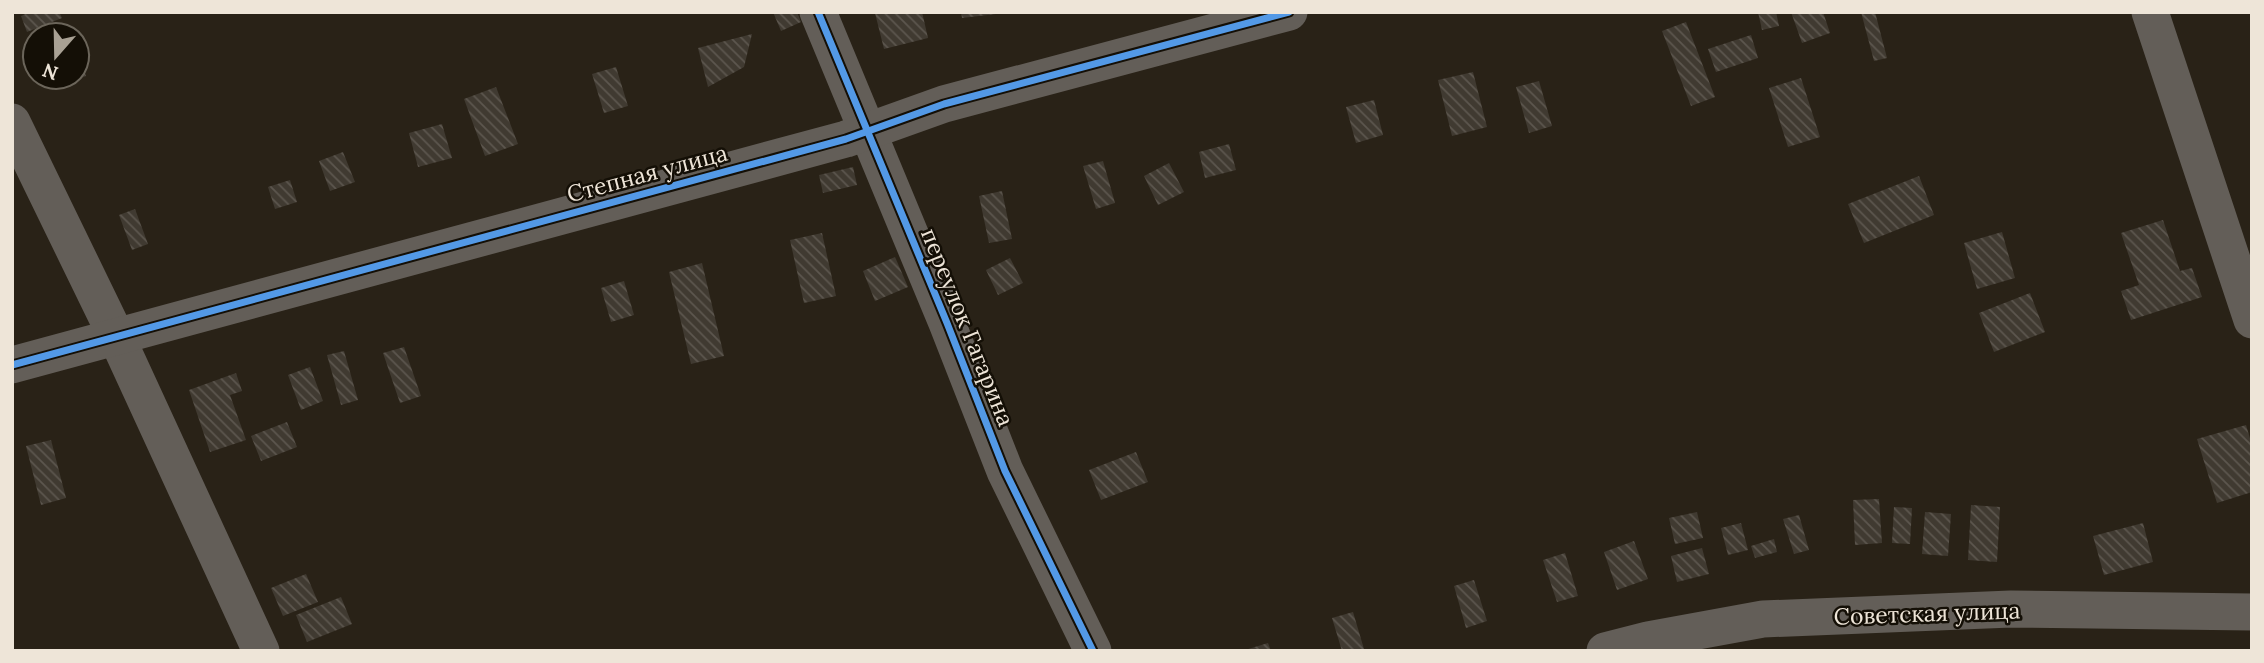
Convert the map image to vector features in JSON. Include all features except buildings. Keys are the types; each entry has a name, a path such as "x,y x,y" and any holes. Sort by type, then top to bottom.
{"street":[{"name":"переулок Гагарина","path":"818,12 947,323 1005,471 1093,651"},
{"name":"Степная улица","path":"12,365 867,131 944,104 1289,12"},
{"path":"2150,12 2252,320"},
{"path":"12,122 117,338 261,651"},
{"name":"Советская улица","path":"1605,651 1648,640 1763,619 2011,609 2252,611"}],"cycle path":[{"path":"818,12 947,323 1005,471 1093,651"},
{"path":"12,365 846,139 944,104 1289,12"}]}
